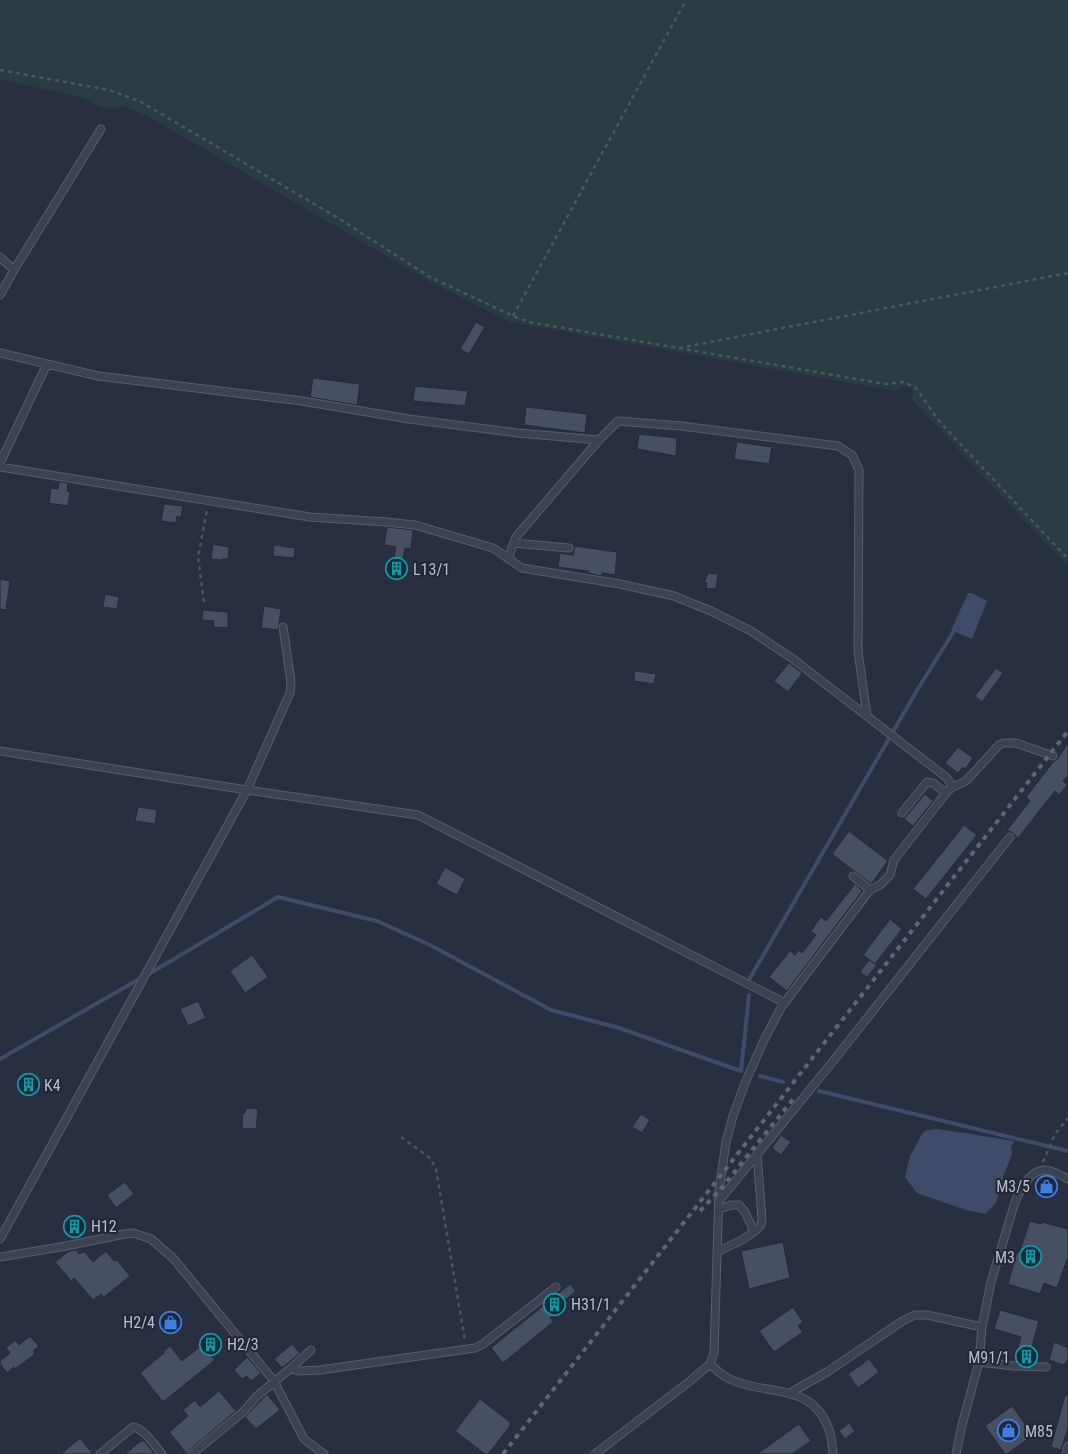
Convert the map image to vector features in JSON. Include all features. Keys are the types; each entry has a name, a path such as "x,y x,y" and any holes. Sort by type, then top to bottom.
{"lane":[{"path":"0,295 101,129"},
{"path":"0,257 14,270"},
{"path":"0,353 98,376 302,401 409,419 518,433 599,440"},
{"path":"0,463 47,364"},
{"path":"508,559 516,537 599,440 618,421 681,426 838,446 852,455 859,470 858,651 867,716"},
{"path":"0,467 310,517 415,525 493,548 522,568 620,584 674,596 711,611 751,632 793,659 947,778 954,787"},
{"path":"514,543 569,548"},
{"path":"0,1239 248,790 290,693 283,627"},
{"path":"595,1454 710,1364 714,1353 719,1205 726,1142 744,1083 762,1042 785,1003 870,890 880,885 890,875 894,860 946,793 966,781 994,750 1004,743 1016,743 1052,756"},
{"path":"0,751 248,790 411,813 426,818 785,1003"},
{"path":"902,813 927,782 932,783 946,793"},
{"path":"719,1205 757,1154 834,1060 1010,837"},
{"path":"853,876 870,890"},
{"path":"717,1252 742,1240 761,1225 757,1154"},
{"path":"956,1454 979,1362 982,1327 995,1266 1015,1202 1029,1178 1040,1171 1050,1171 1068,1179"},
{"path":"719,1205 739,1205 745,1212 754,1232"},
{"path":"0,1257 124,1234 133,1233 152,1239 173,1258 274,1381 304,1439 324,1454"},
{"path":"291,1368 299,1371 320,1370 475,1348 483,1344 556,1287"},
{"path":"790,1393 827,1372 904,1320 916,1315 927,1315 982,1327"},
{"path":"192,1454 243,1412 257,1396 311,1350"},
{"path":"979,1362 1046,1367"},
{"path":"710,1364 724,1376 738,1383 790,1393 806,1400 820,1413 828,1426 833,1454"},
{"path":"100,1454 133,1427 136,1427 142,1431 162,1454"},
{"path":"1066,1454 1068,1446"}],"path":[{"path":"513,316 686,0"},
{"path":"0,70 109,90 141,102 338,218 430,276 529,322 885,384 905,382 916,388 939,420 1068,559"},
{"path":"677,348 1068,273"},
{"path":"204,602 198,557 208,500"},
{"path":"1040,1171 1055,1134 1068,1118"},
{"path":"401,1137 430,1158 436,1169 467,1350"}],"shaded area":[{"path":"0,0 1068,0 1068,567 912,400 913,390 904,385 896,391 511,322 429,281 151,118 123,106 111,109 101,107 83,98 0,79"}],"water":[{"path":"968,593 972,593 987,601 972,639 951,630"},
{"path":"936,1129 1014,1141 1011,1147 1012,1154 996,1203 985,1214 966,1210 917,1193 905,1177 910,1156 922,1134 925,1131"}],"building":[{"path":"476,322 485,327 469,354 460,349"},
{"path":"313,378 360,384 357,405 310,397"},
{"path":"415,386 468,391 465,406 413,401"},
{"path":"526,407 587,414 585,433 524,425"},
{"path":"639,434 677,438 676,456 637,449"},
{"path":"737,442 772,447 769,464 734,459"},
{"path":"59,482 68,483 67,491 70,491 68,506 49,503 51,488 58,489"},
{"path":"164,504 183,506 181,517 177,516 176,523 161,521"},
{"path":"387,527 413,530 411,549 405,548 401,575 391,573 396,547 384,545"},
{"path":"213,544 229,547 228,559 211,559"},
{"path":"274,545 295,548 294,558 273,556"},
{"path":"575,546 617,552 615,575 602,573 602,576 588,573 588,571 558,567 560,553 573,555"},
{"path":"708,573 718,574 716,589 706,588 707,583 704,583"},
{"path":"0,579 10,581 6,610 0,609"},
{"path":"105,594 119,597 117,609 103,607"},
{"path":"264,606 281,609 278,630 261,628"},
{"path":"203,610 228,612 228,628 213,627 214,621 202,620"},
{"path":"789,663 802,673 788,692 774,681"},
{"path":"996,668 1003,673 982,702 975,696"},
{"path":"635,671 656,674 654,684 634,681"},
{"path":"1068,743 1068,775 1063,781 1067,785 1059,795 1055,791 1018,838 1007,830 1030,801 1026,797 1054,761 1057,760"},
{"path":"958,747 973,758 965,769 963,767 958,773 945,763"},
{"path":"925,794 933,801 913,826 904,819"},
{"path":"138,807 157,810 155,824 135,821"},
{"path":"964,825 977,835 926,899 913,889"},
{"path":"849,831 888,861 871,884 832,854"},
{"path":"445,867 465,879 457,895 436,884"},
{"path":"855,884 862,891 787,991 769,977 790,951 795,955 799,950 802,953 816,935 811,931 821,917 826,921"},
{"path":"890,919 902,929 875,964 863,955"},
{"path":"252,955 268,977 245,993 230,971"},
{"path":"869,960 877,965 867,977 860,972"},
{"path":"198,1001 206,1018 188,1026 180,1009"},
{"name":"K4","path":"33,1078 36,1090 23,1093 20,1080"},
{"path":"246,1108 258,1109 256,1129 242,1128 243,1113 245,1113"},
{"path":"641,1114 650,1120 642,1133 632,1127"},
{"path":"781,1135 791,1142 781,1155 772,1148"},
{"name":"M3/5","path":"1042,1179 1052,1181 1049,1193 1039,1190"},
{"path":"125,1182 134,1194 116,1208 107,1195"},
{"name":"H12","path":"79,1217 85,1224 71,1235 66,1227"},
{"name":"M3","path":"1030,1221 1068,1229 1068,1257 1057,1288 1044,1283 1040,1294 1008,1284 1017,1252 1019,1253"},
{"path":"783,1242 790,1278 749,1289 741,1251"},
{"path":"76,1250 79,1254 85,1252 93,1262 106,1251 114,1261 117,1260 130,1276 104,1297 101,1294 93,1300 74,1278 71,1281 55,1262 69,1251"},
{"path":"570,1284 576,1291 558,1306 561,1309 550,1318 553,1322 503,1363 491,1348"},
{"path":"793,1307 803,1322 798,1326 803,1332 774,1352 759,1331"},
{"name":"M91/1","path":"1000,1310 1039,1321 1028,1361 1015,1358 1021,1337 994,1329"},
{"path":"30,1336 39,1346 33,1351 35,1354 7,1373 0,1364 0,1361 10,1353 6,1348 15,1340 19,1345"},
{"path":"211,1338 218,1346 209,1353 215,1360 163,1402 140,1373 170,1346 182,1361"},
{"path":"1054,1342 1068,1348 1068,1359 1064,1365 1049,1360"},
{"path":"292,1344 300,1353 282,1368 274,1359"},
{"path":"247,1357 261,1373 251,1381 247,1376 242,1379 234,1370"},
{"path":"869,1359 879,1372 858,1388 848,1374"},
{"path":"219,1391 236,1411 189,1450 187,1454 169,1432 188,1416 183,1410 195,1400 200,1407"},
{"path":"267,1394 280,1410 256,1429 245,1417"},
{"path":"1065,1395 1068,1395 1068,1428 1061,1450 1051,1447"},
{"path":"480,1399 510,1422 510,1426 488,1454 485,1454 455,1431"},
{"name":"M85","path":"1012,1406 1033,1435 1005,1454 985,1426"},
{"path":"849,1423 855,1431 845,1439 839,1431"},
{"path":"799,1424 811,1441 792,1454 757,1454"},
{"path":"80,1438 93,1454 61,1454"},
{"path":"143,1440 155,1454 125,1454 137,1444"}],"waterway":[{"path":"750,978 919,687 954,631"},
{"path":"147,975 278,897 377,921 430,945 551,1010 616,1027 741,1071 749,995"},
{"path":"0,1059 141,978"},
{"path":"760,1076 783,1082"},
{"path":"819,1091 1068,1151"}],"railway":[{"path":"503,1454 1068,731"},
{"path":"700,1211 719,1191 794,1098"}],"place":[{"name":"L13/1","path":"397,569"},
{"name":"K4","path":"28,1085"},
{"name":"M3/5","path":"1046,1186"},
{"name":"H12","path":"75,1226"},
{"name":"M3","path":"1031,1257"},
{"name":"H31/1","path":"555,1304"},
{"name":"H2/4","path":"171,1322"},
{"name":"H2/3","path":"211,1344"},
{"name":"M91/1","path":"1026,1357"},
{"name":"M85","path":"1009,1431"}]}
